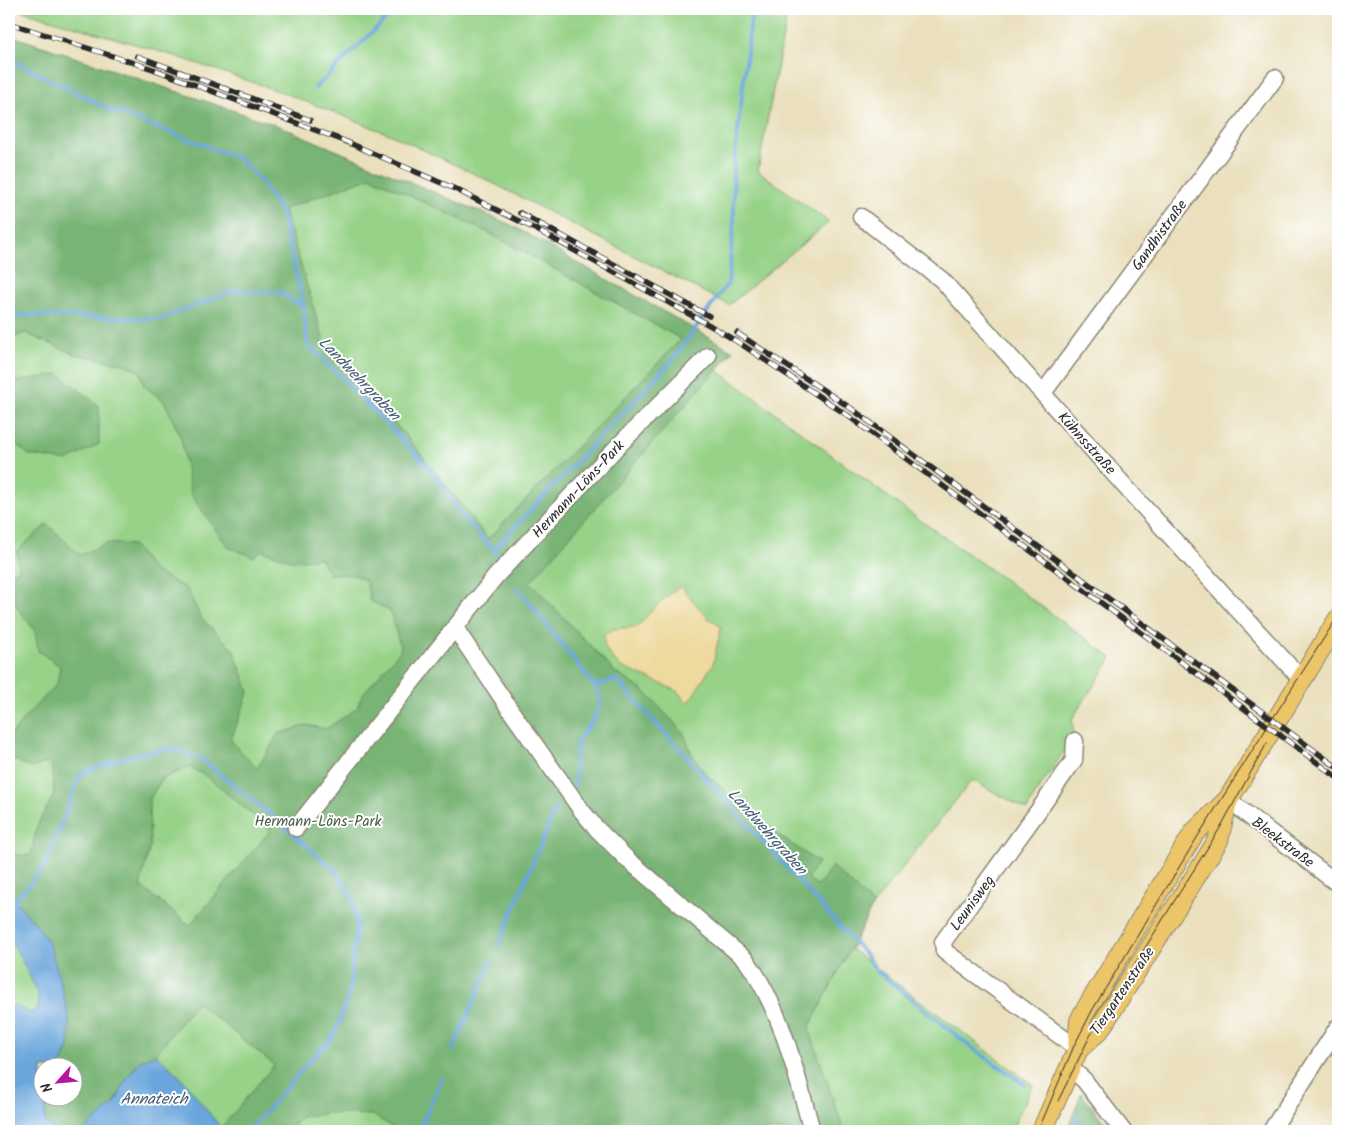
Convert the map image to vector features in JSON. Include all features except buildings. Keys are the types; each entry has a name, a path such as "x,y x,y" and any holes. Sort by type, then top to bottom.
{"main road":[{"name":"Tiergartenstraße","path":"1074,1058 1099,1030 1214,847 1218,840 1228,800 1338,620"},
{"path":"1042,1131 1074,1058"}],"street":[{"name":"Gandhistraße","path":"1043,393 1275,78"},
{"name":"Kühnsstraße","path":"861,217 942,280 1302,680"},
{"name":"Hermann-Löns-Park","path":"296,828 495,578 616,448 708,356"},
{"path":"456,628 513,714 596,828 627,859 746,960 758,975 767,992 785,1040 812,1131"},
{"name":"Leunisweg","path":"1075,741 1074,760 943,942 944,951 1074,1058 1084,1080 1123,1131"},
{"name":"Bleekstraße","path":"1228,800 1338,884"},
{"path":"1271,1131 1338,1027"}],"green space":[{"path":"16,9 788,9 758,171 829,222 729,305 483,178 394,136 287,94 178,57"},
{"name":"Hermann-Löns-Park","path":"9,35 279,126 511,225 733,351 717,370 914,516 1112,658 1072,719 1074,736 1027,810 972,780 873,905 851,949 1033,1085 1011,1131 9,1131"},
{"name":"Hermann-Löns-Park","path":"9,35 279,126 511,225 733,351 530,582 615,672 644,691 683,732 692,754 706,775 725,790 749,815 818,862 808,878 818,886 832,866 873,905 809,1028 844,1131 389,1131 392,1127 373,1115 330,1113 300,1117 289,1131 222,1131 221,1128 274,1065 197,1002 156,1054 139,1062 127,1078 115,1103 86,1130 58,1131 45,1122 46,1108 82,1108 82,1058 64,1058 69,1047 37,925 9,895 9,855 31,855 37,826 54,794 51,761 32,768 10,758 10,736 57,684 60,666 38,651 35,631 9,597 9,573 19,570 17,551 47,524 80,555 107,543 133,545 154,571 187,589 201,618 233,649 249,691 231,740 257,769 278,734 307,725 326,729 357,708 362,695 401,650 390,611 370,601 366,581 354,575 329,574 320,558 293,561 261,550 254,557 228,547 191,495 181,438 164,401 144,386 140,372 124,364 74,354 25,333 9,339","holes":["371,177 487,232 681,339 488,539 413,444 325,345 284,209","189,767 206,776 271,830 190,925 140,886 150,846 149,800 162,779"]},
{"path":"59,374 99,406 99,444 67,461 29,455 12,441 9,434 9,389 12,382"},
{"path":"1081,1093 1111,1131 1067,1131"}],"sand":[{"path":"680,586 708,618 721,627 713,664 688,703 676,690 621,667 605,647 604,635 614,629 637,627 658,604"}],"water":[{"path":"9,895 37,925 50,946 69,1017 69,1047 64,1058 32,1058 32,1108 46,1108 45,1122 58,1131 9,1131 9,1006 16,1006 30,1013 38,1009 38,993 15,947 9,939"},
{"name":"Annateich","path":"156,1054 184,1081 222,1131 83,1131 115,1103 127,1078 139,1062"}],"waterway":[{"path":"315,88 396,9"},
{"path":"493,550 671,362 728,283 734,223 733,172 752,9"},
{"path":"9,59 111,110 238,158 261,181 282,214 304,307"},
{"name":"Landwehrgraben","path":"9,317 26,315 160,319 233,291 279,292 304,307 307,343 430,468 462,516 497,554"},
{"name":"Landwehrgraben","path":"517,587 595,686 616,679 865,954 877,971 971,1047 1024,1084"},
{"path":"574,787 577,742 596,715 600,700 595,686"},
{"path":"15,901 45,865 81,774 124,757 172,748 201,759 276,819 335,870 353,898 357,922 349,996 333,1037 305,1066 249,1131"},
{"path":"498,946 556,808"},
{"path":"453,1050 491,962"},
{"path":"419,1131 442,1078"},
{"name":"Landwehrgraben","path":"1075,1118 1089,1131"}],"tram line":[{"path":"1038,1131 1074,1046 1093,1009 1198,836 1338,616"},
{"path":"1058,1101 1090,1036 1220,828 1267,743"}],"railway":[{"path":"9,23 153,69 347,142 453,188 539,231 711,326 847,415 1338,778"},
{"path":"137,56 310,120"},
{"path":"520,213 709,316"},
{"path":"737,333 852,409 1338,768"}]}
